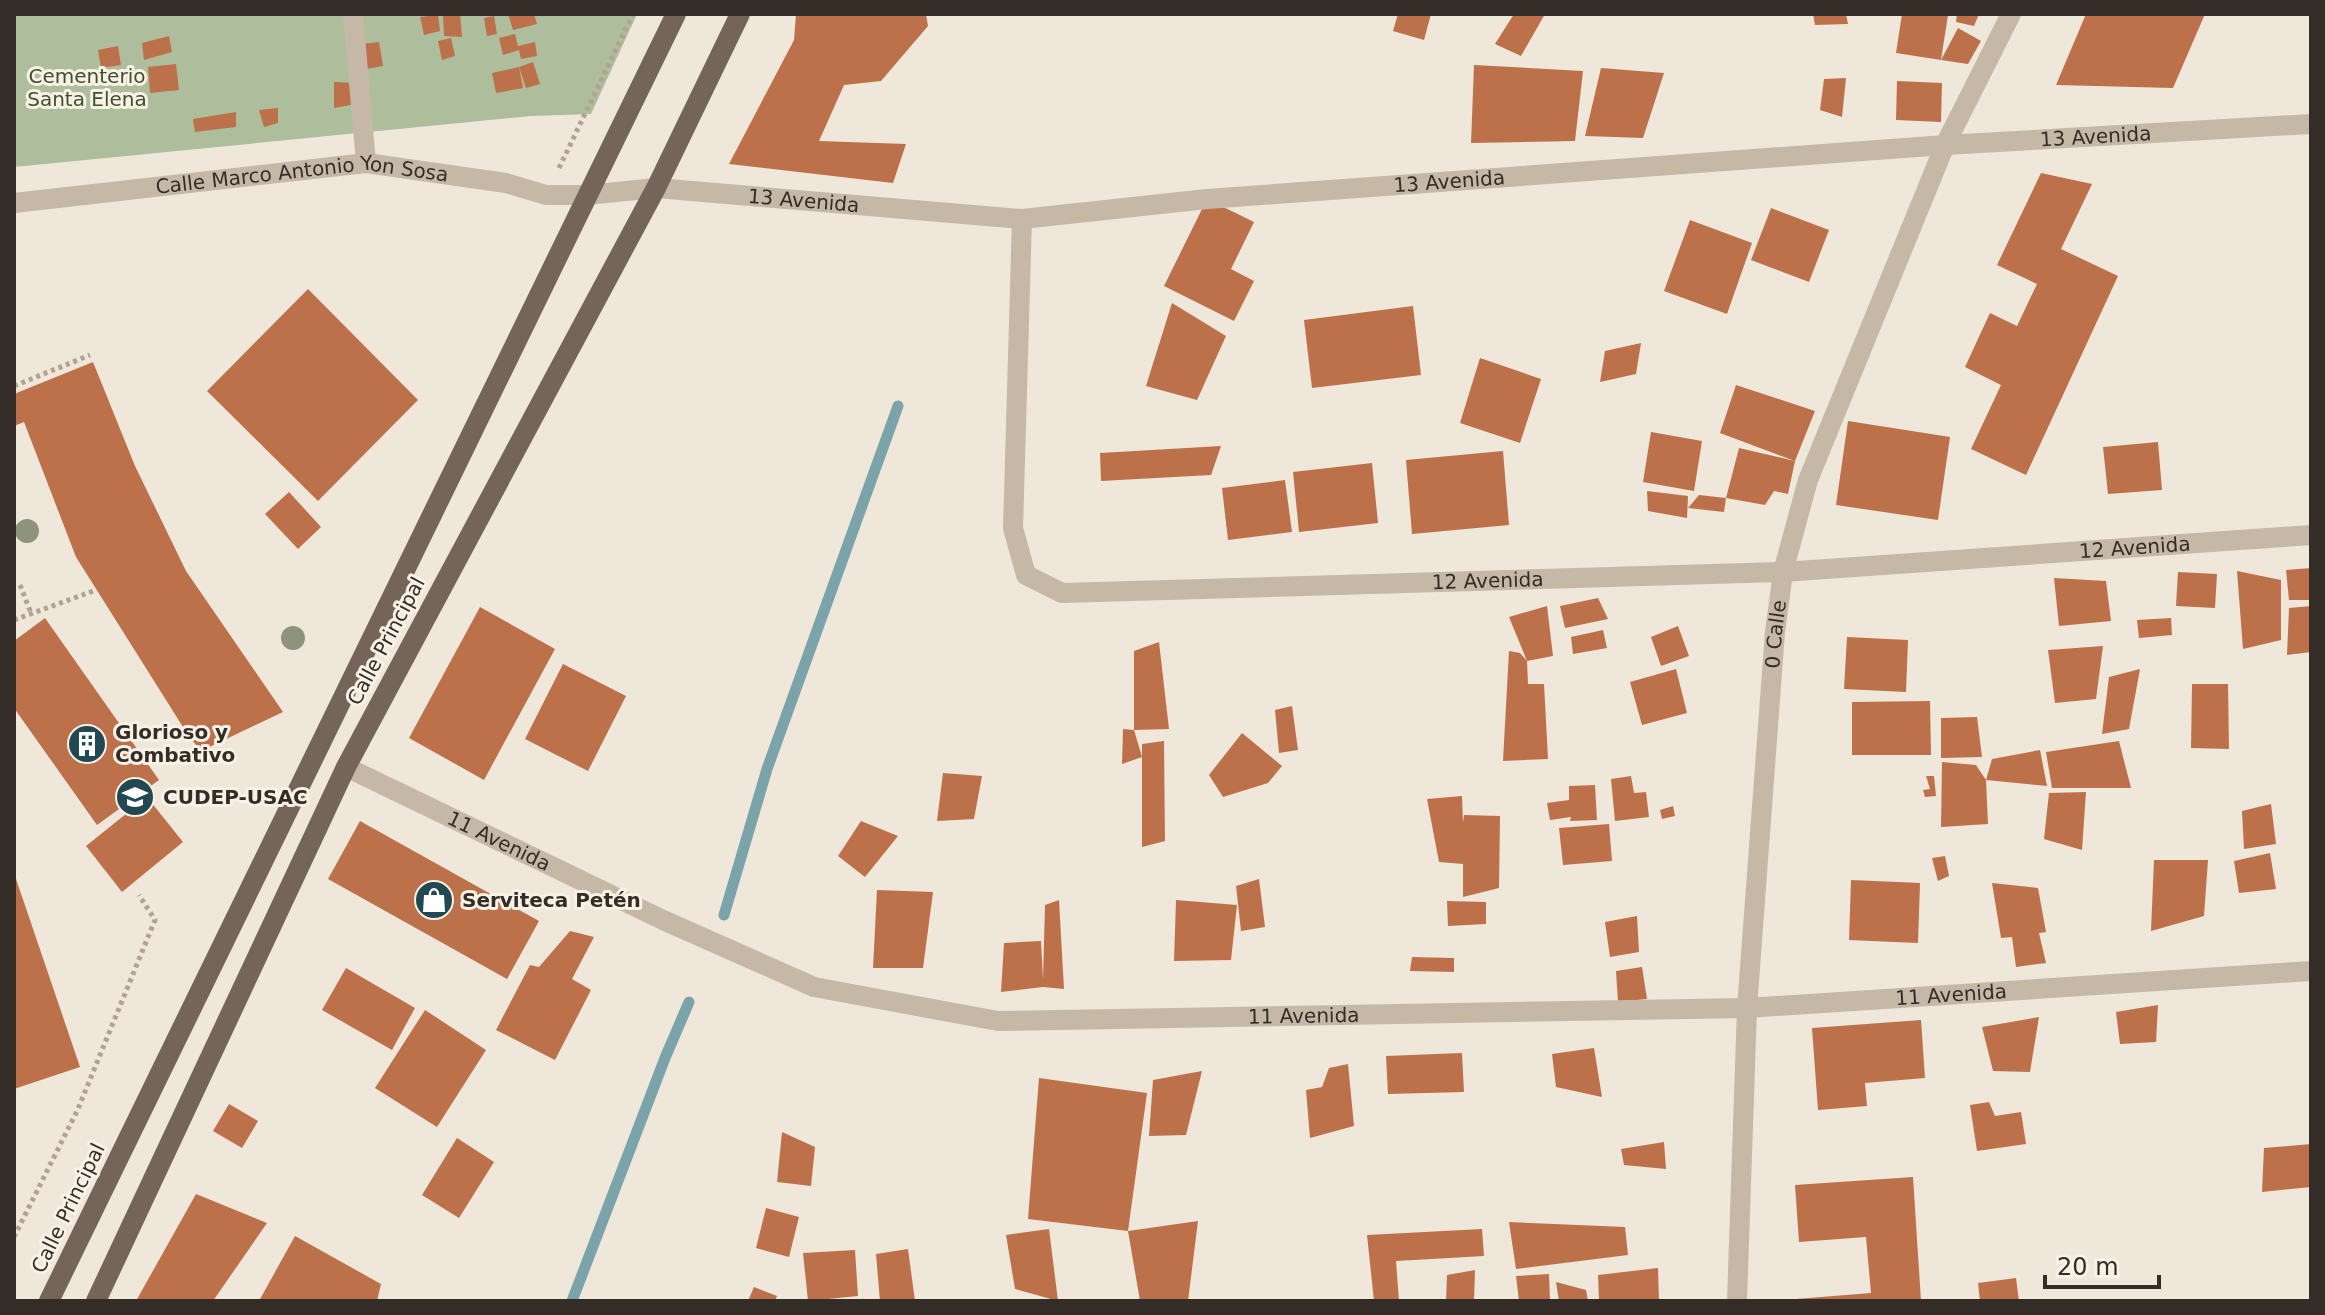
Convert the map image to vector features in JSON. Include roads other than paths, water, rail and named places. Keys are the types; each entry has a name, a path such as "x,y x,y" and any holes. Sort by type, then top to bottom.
{"main road":[{"name":"Calle Principal","path":"49,1301 676,14"},
{"name":"Calle Principal","path":"96,1301 346,767 656,188 740,14"}],"street":[{"path":"353,14 366,163"},
{"name":"0 Calle","path":"1737,1301 1747,1008 1775,632 1783,572 1808,480 1945,145 2011,14"},
{"name":"13 Avenida","path":"587,195 656,188 1022,219 1207,199 1945,145 2311,124"},
{"name":"Calle Marco Antonio Yon Sosa","path":"14,203 366,163 506,183 546,195 587,195"},
{"name":"12 Avenida","path":"1022,219 1013,528 1026,575 1062,593 1783,572 2311,535"},
{"name":"11 Avenida","path":"346,767 663,920 814,987 998,1021 1747,1008 2311,971"}],"waterway":[{"path":"724,915 767,769 898,406"},
{"path":"572,1301 689,1002"}],"place":[{"name":"Glorioso y Combativo","path":"87,744"},
{"name":"CUDEP-USAC","path":"135,797"},
{"name":"Serviteca Petén","path":"434,900"}],"park label":[{"name":"Cementerio Santa Elena","path":"87,88"}]}
